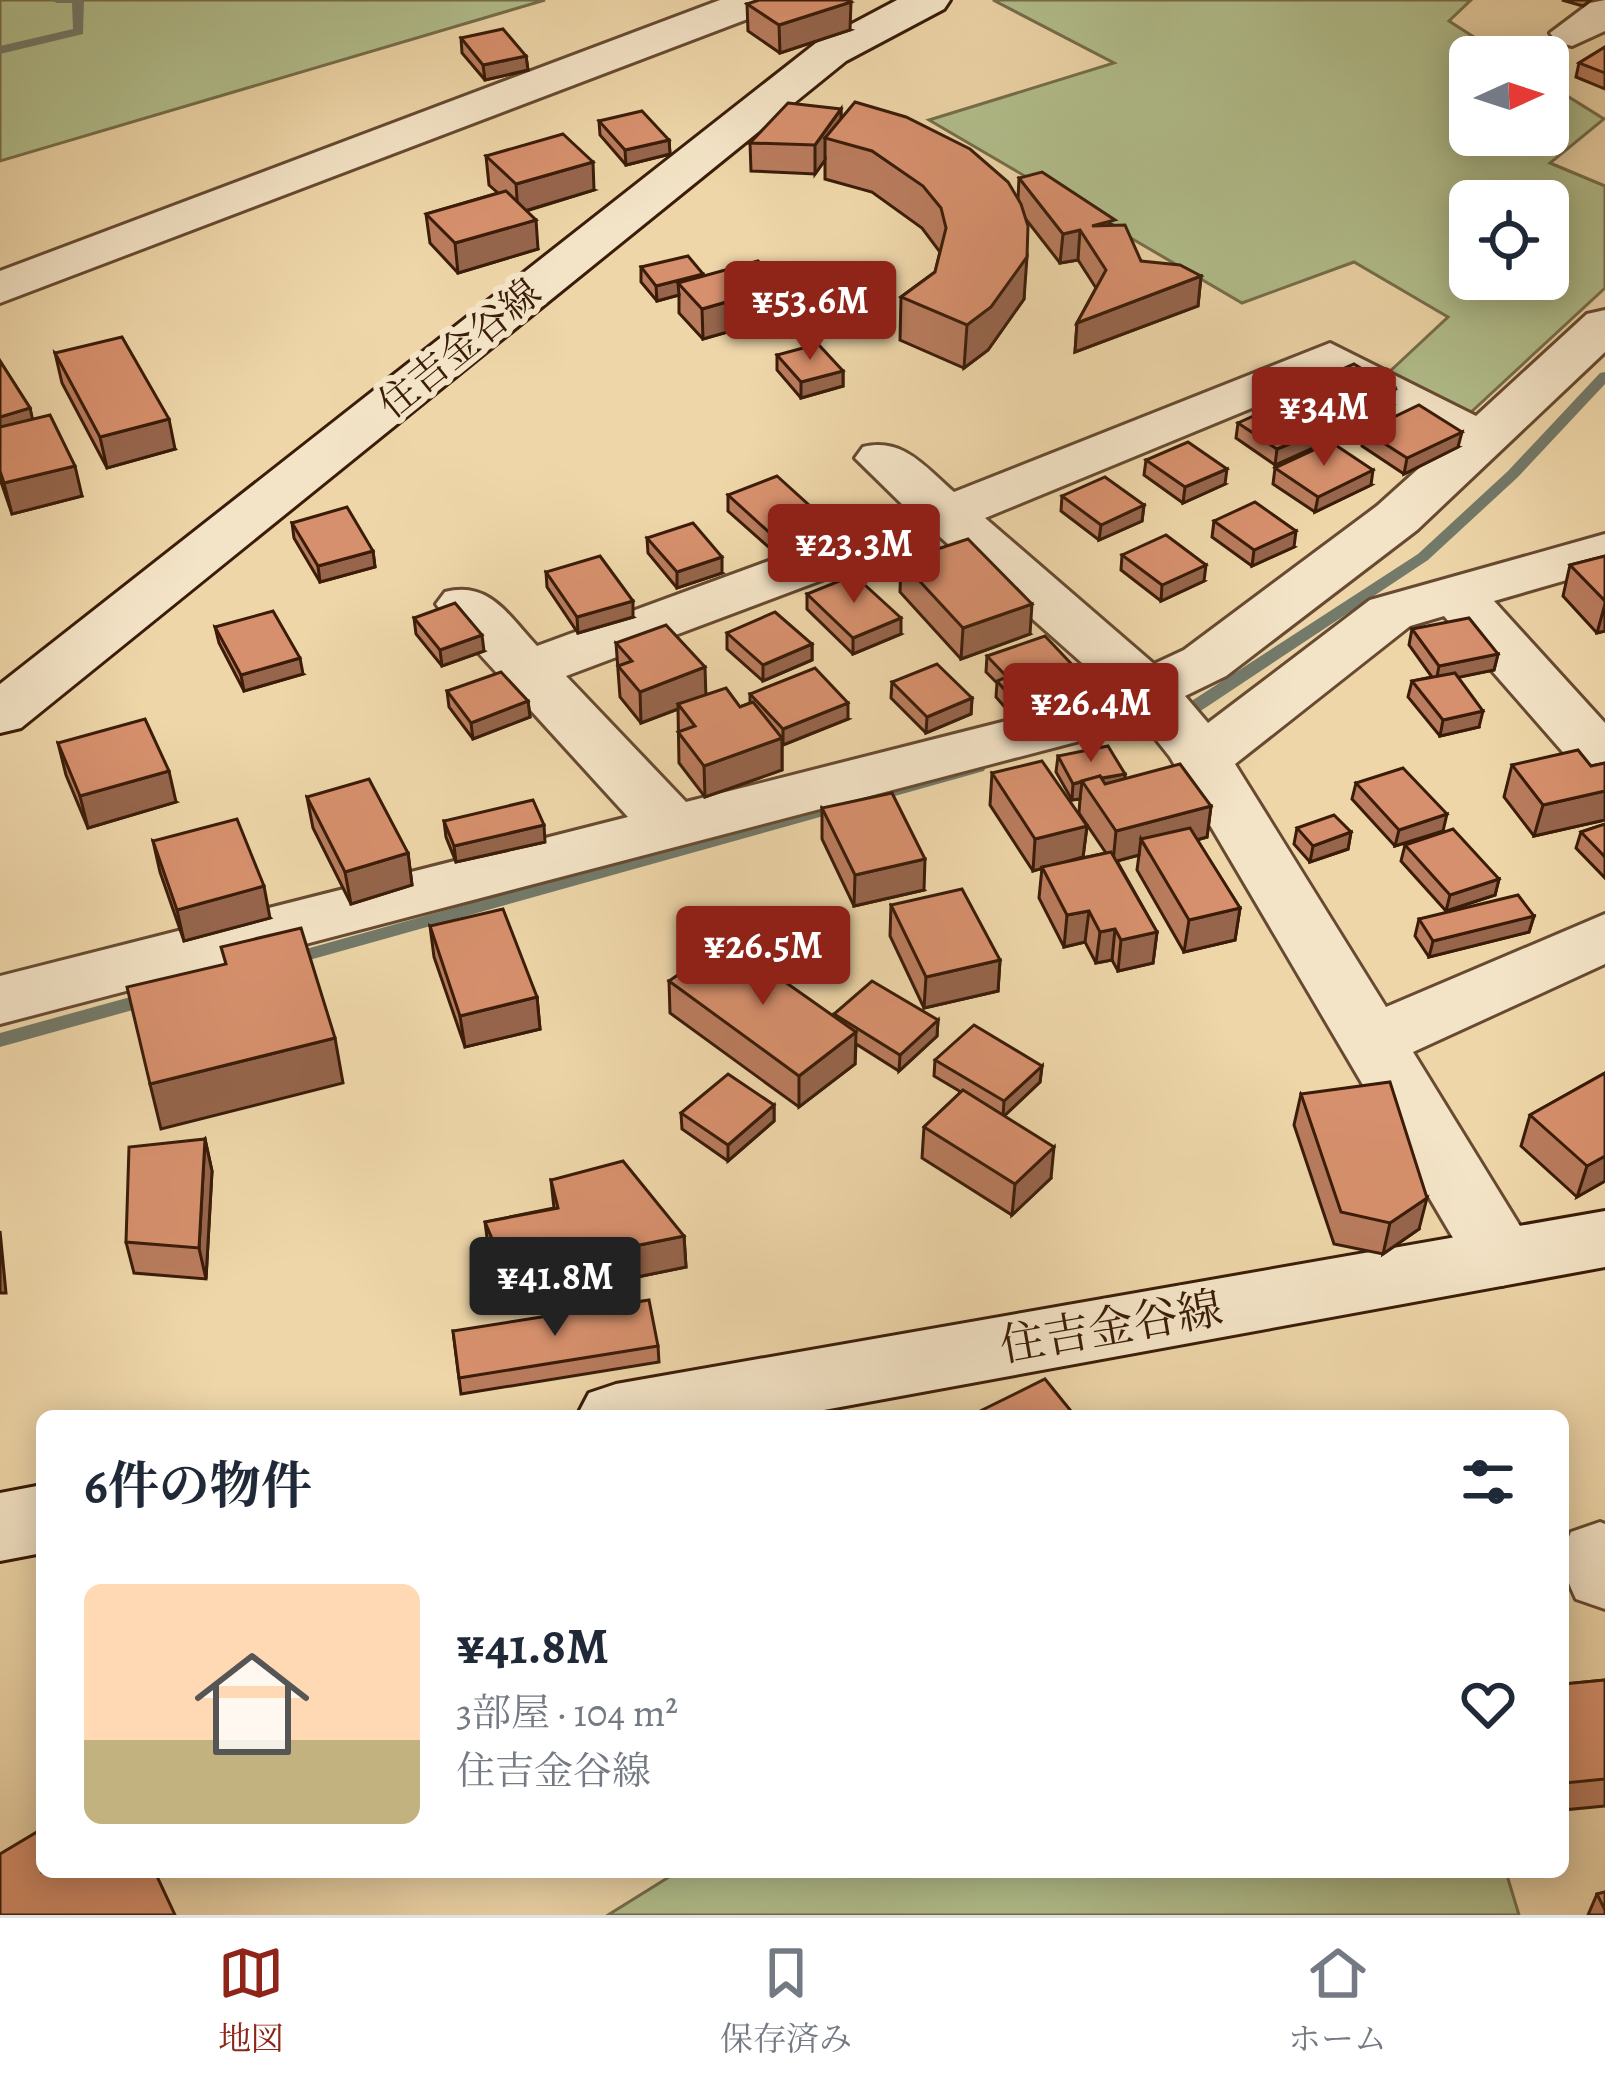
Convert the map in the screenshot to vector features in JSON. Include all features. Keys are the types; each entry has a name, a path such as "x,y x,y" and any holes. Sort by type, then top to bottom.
{"street":[{"path":"0,289 759,0"},
{"name":"住吉金谷線","path":"0,714 831,52 929,0"},
{"path":"1176,726 1205,663 1397,518 1605,325"},
{"path":"527,670 945,515 1330,358 1481,440"},
{"path":"882,458 1176,726 1374,1041 1502,1257"},
{"path":"0,1000 670,823 1089,719 1176,726 1390,613 1605,551"},
{"path":"1454,592 1605,761"},
{"path":"465,604 670,823"},
{"path":"1374,1041 1605,937"},
{"name":"住吉金谷線","path":"649,1410 1605,1238"},
{"path":"0,1527 36,1520"}],"green space":[{"path":"0,0 545,0 0,161"},
{"path":"993,0 1471,0 1449,21 1472,36 1449,36 1449,156 1559,156 1550,163 1605,186 1605,288 1469,414 1386,375 1448,317 1354,262 1242,303 929,120 1114,63"},
{"path":"1569,97 1604,119 1569,148"},
{"path":"667,1878 1508,1878 1519,1915 608,1915"}],"building":[{"path":"759,0 851,2 779,25 747,4"},
{"path":"503,29 526,56 483,65 461,38"},
{"path":"1605,47 1605,73 1579,63"},
{"path":"855,102 906,117 970,149 1008,182 1021,204 1028,226 1027,257 991,307 967,325 901,297 935,272 946,228 941,208 923,186 872,151 825,138"},
{"path":"788,103 841,109 815,145 750,143"},
{"path":"642,111 669,140 625,150 599,121"},
{"path":"563,134 593,162 516,184 486,156"},
{"path":"1042,172 1115,220 1092,226 1125,225 1141,261 1180,265 1201,276 1077,323 1106,270 1080,230 1063,234 1019,178"},
{"path":"506,191 536,220 455,243 426,214"},
{"path":"688,256 703,274 656,286 641,267"},
{"path":"758,261 782,286 702,309 678,283"},
{"path":"122,337 169,419 100,437 55,353"},
{"path":"818,344 843,371 801,382 777,355"},
{"path":"0,361 30,408 0,417"},
{"path":"1354,364 1395,389 1341,415 1300,388"},
{"path":"1278,405 1318,432 1277,449 1238,423"},
{"path":"1419,405 1462,432 1407,458 1365,431"},
{"path":"50,415 75,466 4,483 0,427"},
{"path":"1188,442 1227,469 1185,487 1146,460"},
{"path":"1331,442 1373,470 1318,497 1275,468"},
{"path":"777,476 820,515 771,534 728,495"},
{"path":"1105,477 1144,505 1101,525 1062,496"},
{"path":"1255,502 1296,531 1254,550 1214,521"},
{"path":"347,507 373,551 318,566 292,523"},
{"path":"693,523 722,557 677,572 647,538"},
{"path":"1166,535 1206,565 1162,585 1122,555"},
{"path":"968,539 1032,604 963,628 901,561"},
{"path":"600,556 633,601 577,617 546,572"},
{"path":"1605,556 1605,601 1570,565"},
{"path":"854,575 901,618 853,638 807,594"},
{"path":"455,603 482,635 440,650 414,618"},
{"path":"273,611 300,658 241,675 215,627"},
{"path":"775,612 812,644 763,665 727,633"},
{"path":"1469,618 1498,654 1439,666 1412,629"},
{"path":"666,625 705,667 640,692 618,666 632,661 616,643"},
{"path":"1045,636 1080,673 1011,697 997,681 1007,677 987,656"},
{"path":"937,664 972,698 927,717 892,682"},
{"path":"815,668 848,703 783,729 750,694"},
{"path":"501,672 528,701 471,723 447,691"},
{"path":"1455,673 1483,711 1443,720 1412,681"},
{"path":"726,688 740,707 753,702 782,738 704,766 678,732 695,726 678,704"},
{"path":"145,719 169,771 80,796 58,743"},
{"path":"1108,746 1125,774 1073,784 1058,756"},
{"path":"1578,750 1591,766 1605,763 1605,791 1543,805 1512,765"},
{"path":"1042,761 1087,826 1035,839 992,773"},
{"path":"1180,764 1211,806 1116,831 1082,781 1100,776 1105,784"},
{"path":"1403,768 1447,814 1399,830 1356,783"},
{"path":"369,779 408,853 345,872 307,797"},
{"path":"892,793 925,859 855,875 822,808"},
{"path":"533,800 544,825 454,846 444,821"},
{"path":"1334,815 1351,832 1313,846 1297,828"},
{"path":"237,819 264,886 177,910 153,841"},
{"path":"1605,824 1605,857 1581,832"},
{"path":"1190,828 1240,908 1189,920 1141,839"},
{"path":"1453,829 1499,879 1450,895 1405,845"},
{"path":"1111,852 1157,932 1121,940 1115,929 1100,932 1089,911 1067,915 1042,867"},
{"path":"962,889 1000,960 926,977 891,905"},
{"path":"1518,895 1534,916 1433,941 1419,919"},
{"path":"503,909 537,997 460,1016 430,926"},
{"path":"301,928 335,1038 150,1084 127,987 226,964 221,947"},
{"path":"727,941 856,1032 799,1076 669,981"},
{"path":"872,981 938,1020 900,1055 834,1014"},
{"path":"974,1025 1042,1066 1004,1101 935,1060"},
{"path":"1605,1073 1605,1156 1587,1166 1530,1115"},
{"path":"728,1074 774,1105 728,1145 681,1113"},
{"path":"1390,1082 1427,1198 1390,1223 1341,1212 1301,1094"},
{"path":"963,1090 1054,1147 1015,1184 924,1127"},
{"path":"205,1139 199,1248 126,1242 129,1147"},
{"path":"623,1161 684,1236 506,1272 485,1222 558,1208 551,1180"},
{"path":"649,1300 658,1346 459,1378 453,1331"},
{"path":"1045,1379 1070,1410 982,1410"},
{"path":"1605,1680 1605,1779 1569,1783 1569,1683"},
{"path":"36,1833 36,1878 158,1878 175,1915 0,1915 0,1854"}],"waterway":[{"path":"0,50 79,31 78,0 57,0"},
{"path":"1097,734 1196,706 1423,557 1513,474 1605,376"},
{"path":"288,960 978,767"},
{"path":"0,1040 152,998"}]}
